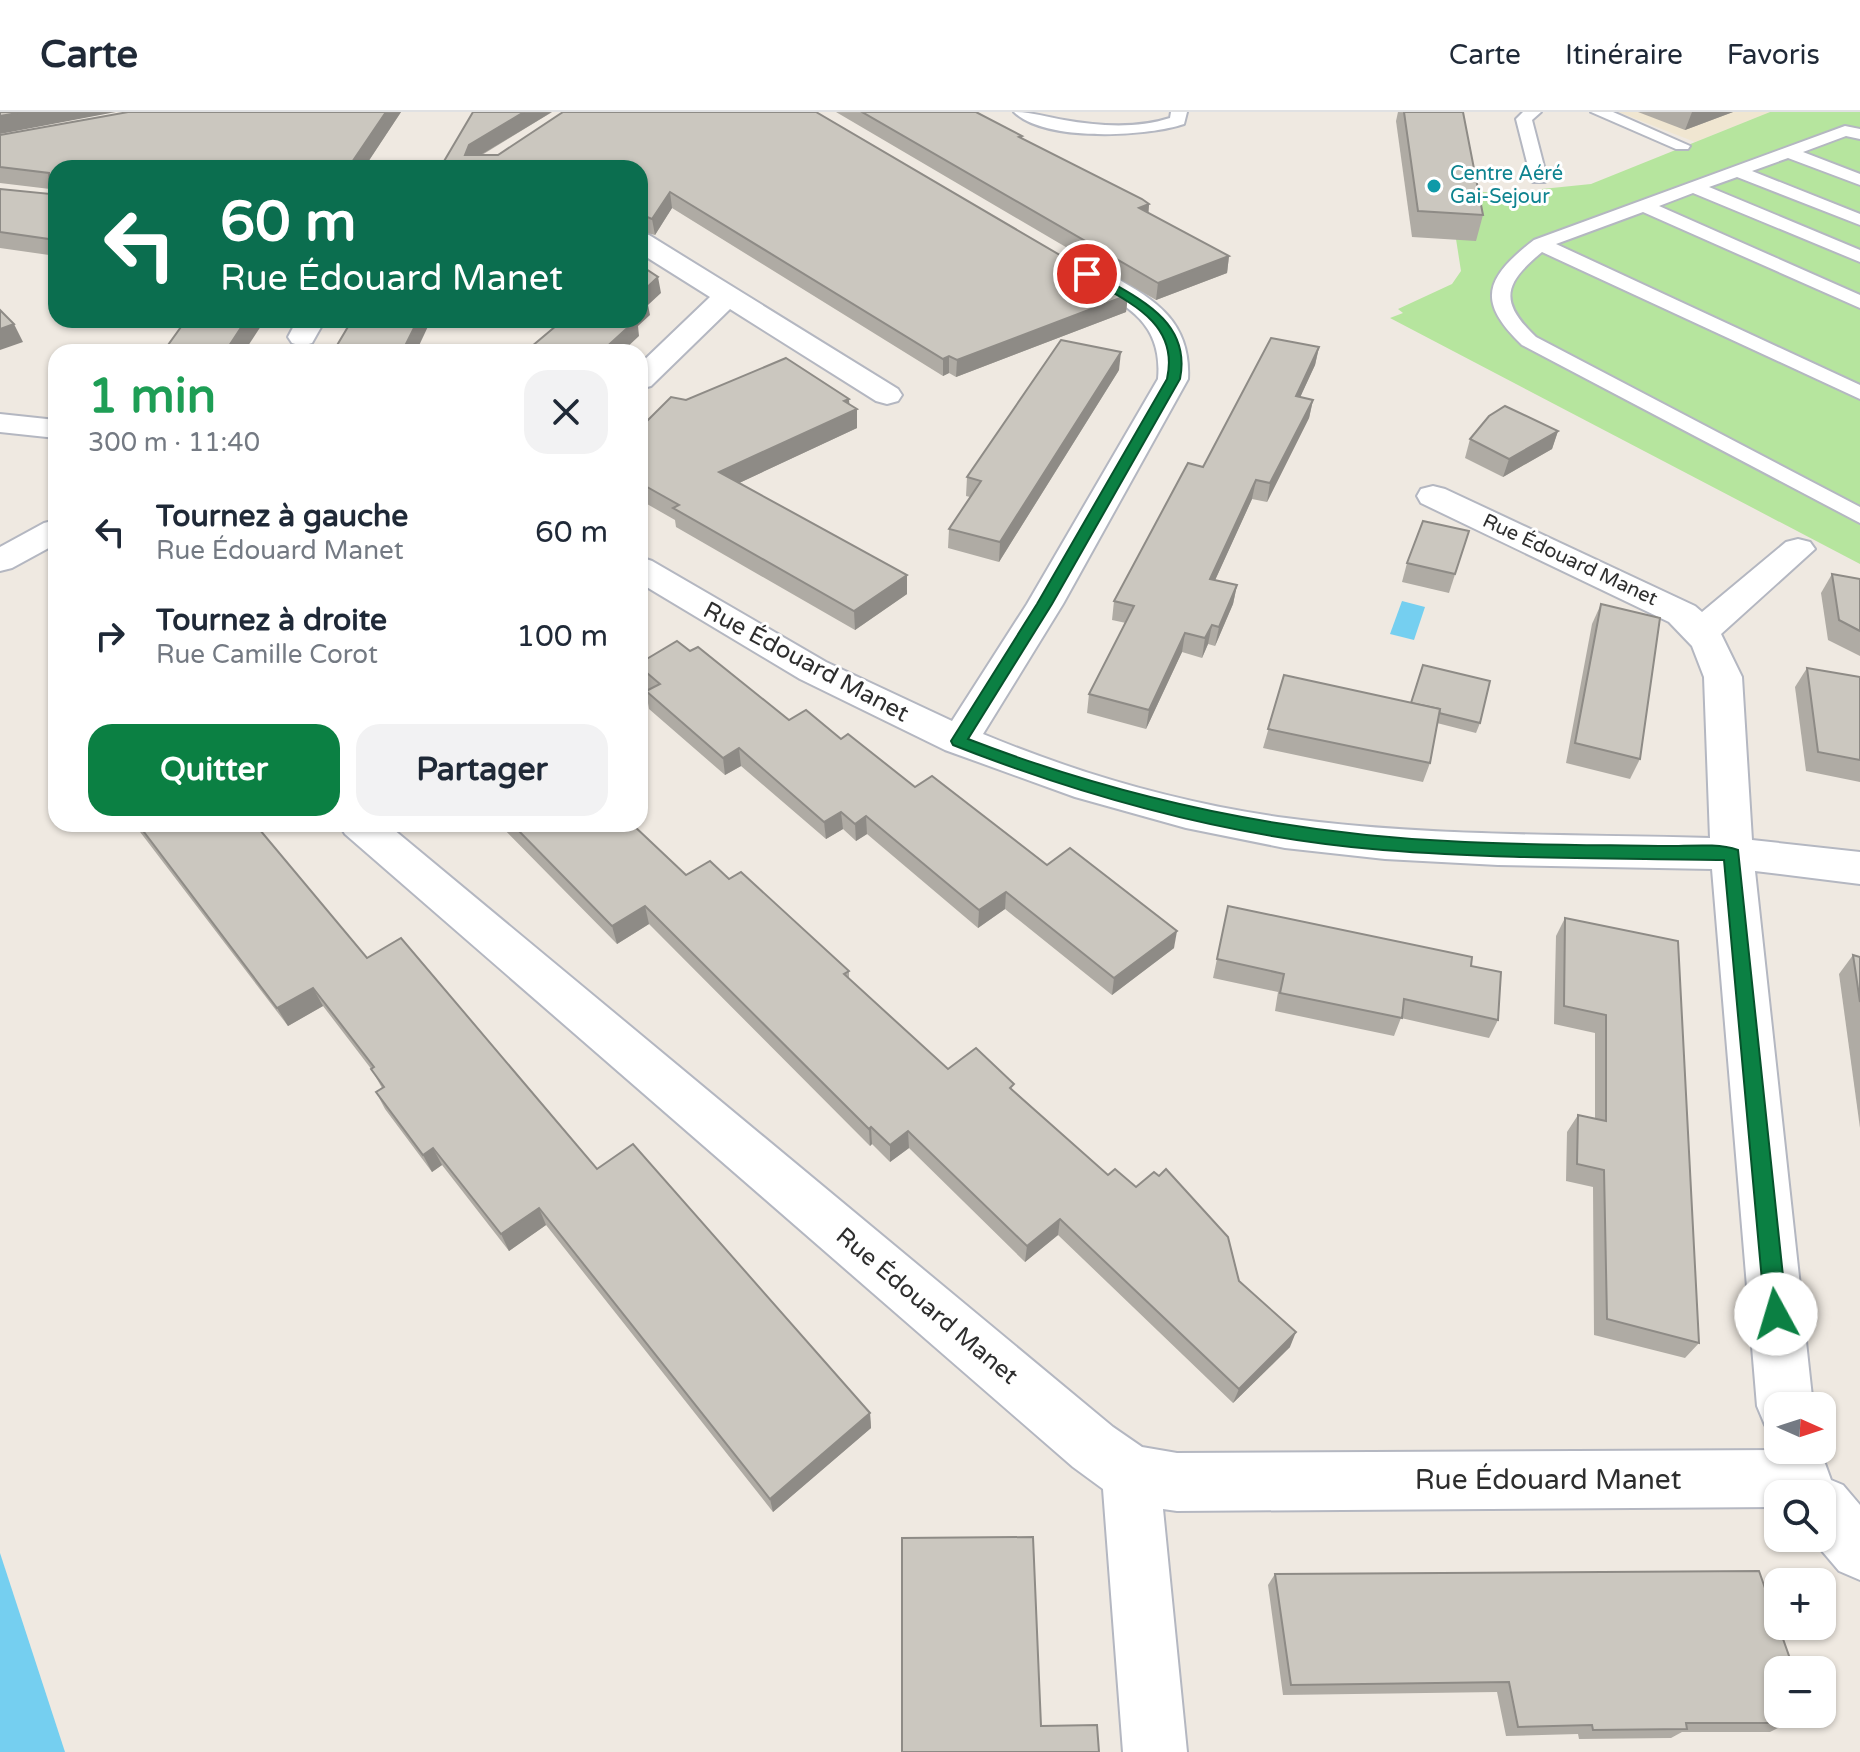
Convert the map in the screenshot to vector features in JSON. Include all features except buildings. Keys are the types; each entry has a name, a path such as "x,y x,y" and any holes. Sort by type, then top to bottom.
{"street":[{"path":"648,246 887,395"},
{"path":"959,741 1052,591 1173,379 1178,358 1172,340 1161,323 1142,306 1046,250"},
{"path":"648,372 726,297"},
{"path":"0,423 48,428"},
{"name":"Rue Édouard Manet","path":"1433,496 1649,596 1682,614 1702,631 1716,651 1723,677 1732,854"},
{"path":"0,561 48,534"},
{"path":"1702,631 1798,549"},
{"name":"Rue Édouard Manet","path":"648,573 846,689 959,741 1025,767 1200,817 1380,843 1732,854 1860,868"},
{"name":"Rue Édouard Manet","path":"369,832 1093,1447 1131,1474 1177,1482 1764,1482"},
{"path":"1732,854 1784,1392"},
{"path":"1131,1474 1155,1752"},
{"name":"Rue Édouard Manet","path":"1836,1519 1860,1550"}],"lane":[{"path":"1022,112 1091,129 1122,131 1161,128 1178,121 1179,112"},
{"path":"1533,112 1524,119 1539,178"},
{"path":"1599,112 1682,146"},
{"path":"1860,134 1845,131 1540,244 1517,261 1500,294 1503,313 1529,341 1860,516"},
{"path":"1790,153 1860,180"},
{"path":"1739,172 1860,220"},
{"path":"1696,188 1860,257"},
{"path":"1645,206 1860,302"},
{"path":"1540,244 1860,393"}],"shaded area":[{"path":"1618,112 1770,112 1695,142"}],"green space":[{"path":"1770,112 1860,112 1860,564 1390,318 1403,313 1398,309 1452,284 1461,271 1456,239 1476,240 1465,191 1542,195 1542,189 1591,184"}],"water":[{"path":"1402,601 1425,607 1414,640 1390,634"},
{"path":"0,1553 65,1752 0,1752"}],"place":[{"name":"Centre Aéré Gai-Sejour","path":"1434,186"}],"route":[{"path":"1087,274 1142,306 1161,323 1172,340 1178,358 1173,379 1045,604 959,741 1025,767 1100,790 1200,817 1287,831 1380,843 1466,848 1732,854 1776,1314"}]}
